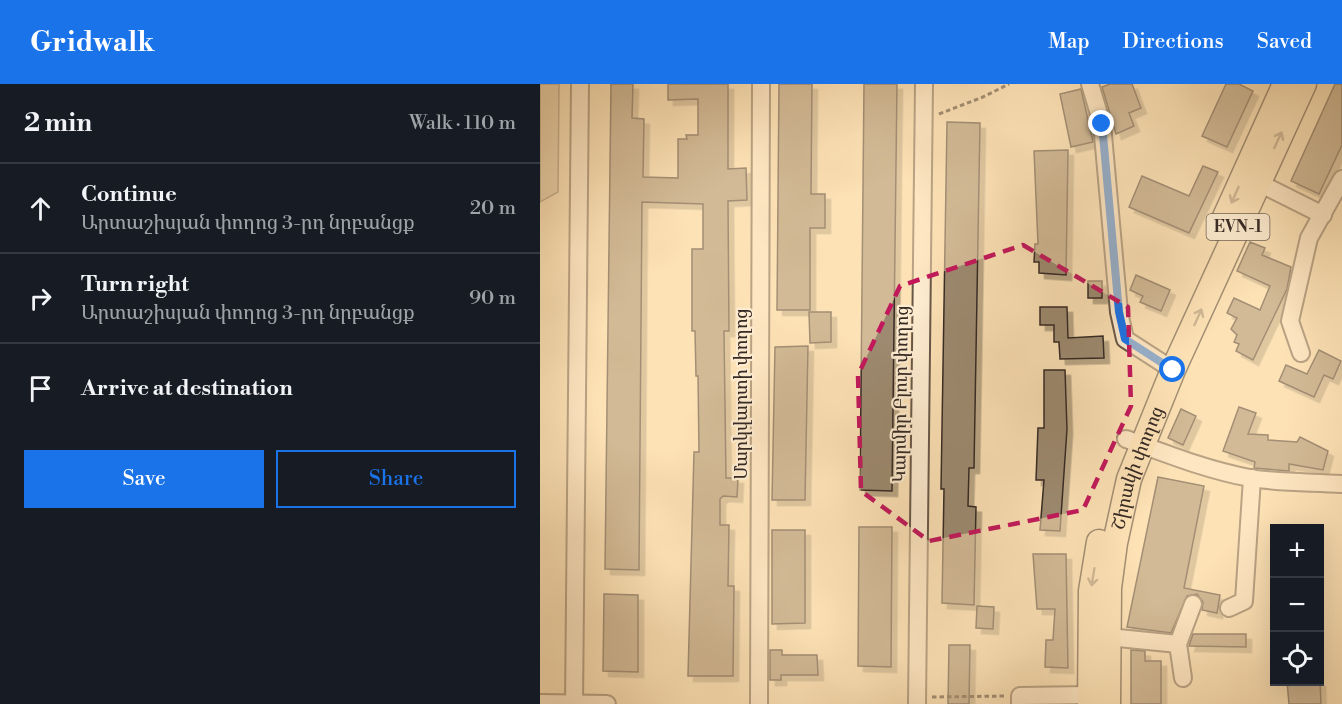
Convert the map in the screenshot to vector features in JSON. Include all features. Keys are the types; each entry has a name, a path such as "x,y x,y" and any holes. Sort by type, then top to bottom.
{"highway":[{"name":"Շիրակի փողոց","path":"1096,701 1091,591 1112,478 1134,442 1285,84"},
{"name":"Շիրակի փողոց","path":"1166,366 1258,183 1304,84"},
{"name":"Շիրակի փողոց","path":"1096,701 1108,637 1109,588 1115,543 1129,479 1134,442"}],"street":[{"path":"574,704 580,84"},
{"name":"Մարկվարտի փողոց","path":"759,704 761,84"},
{"name":"Կարմիր Բլուր փողոց","path":"917,704 924,84"},
{"path":"1090,84 1102,124 1119,312 1125,339 1166,366"},
{"path":"1301,353 1290,321 1309,238 1342,179"},
{"path":"1258,183 1323,215"},
{"path":"1134,442 1183,461 1252,478 1342,484"},
{"path":"1229,608 1244,601 1252,478"},
{"path":"1183,678 1178,644 1193,604"},
{"path":"1108,637 1178,644"},
{"path":"1020,700 1096,701"},
{"path":"540,703 607,704"}],"path":[{"path":"935,115 983,97 1009,84"},
{"path":"939,697 1020,700"}],"highlighted area":[{"path":"1023,245 1128,307 1131,406 1083,510 929,541 861,491 858,375 900,286"}],"shaded area":[{"path":"540,84 559,84 558,192 540,202"}],"building":[{"path":"611,84 633,84 632,118 644,119 643,177 678,178 678,139 687,139 686,135 698,135 698,99 668,100 668,84 728,84 728,169 746,168 747,200 728,201 729,331 724,331 726,478 738,478 737,497 723,496 720,499 720,525 729,525 728,586 734,586 733,676 688,676 694,452 699,452 698,376 696,376 695,331 692,331 692,249 703,249 703,204 642,202 639,570 605,569"},
{"path":"779,84 812,84 811,194 825,194 825,228 810,228 810,310 777,310"},
{"path":"864,84 897,84 892,491 860,490"},
{"path":"1110,84 1132,84 1141,108 1129,113 1134,126 1116,134 1102,87"},
{"path":"1226,84 1239,84 1253,91 1227,147 1202,136"},
{"path":"1335,84 1342,84 1342,145 1319,194 1291,181"},
{"path":"1081,89 1093,142 1071,147 1060,94"},
{"path":"947,122 980,123 974,468 969,468 968,506 976,507 974,605 942,603 944,489 941,489"},
{"path":"1068,150 1066,275 1039,273 1039,262 1034,262 1035,244 1038,244 1034,151"},
{"path":"1203,166 1218,172 1189,233 1129,207 1142,176 1189,196"},
{"path":"1250,242 1265,248 1262,255 1291,267 1287,289 1253,360 1236,351 1239,344 1234,342 1237,335 1231,329 1237,318 1227,313 1234,298 1260,310 1270,286 1237,271"},
{"path":"1136,275 1170,290 1161,311 1140,302 1143,296 1130,290"},
{"path":"1088,281 1102,281 1102,298 1088,298"},
{"path":"1040,307 1067,307 1068,338 1103,336 1104,358 1060,359 1059,342 1054,342 1054,325 1040,325"},
{"path":"809,312 831,312 831,342 810,343"},
{"path":"808,346 805,500 772,500 775,347"},
{"path":"1319,350 1341,361 1333,379 1324,375 1314,397 1279,381 1286,365 1307,374"},
{"path":"1044,370 1065,370 1067,429 1060,531 1040,530 1044,480 1036,480 1038,428 1044,428"},
{"path":"1239,407 1256,413 1248,434 1268,435 1268,440 1297,442 1300,437 1328,451 1323,470 1289,464 1289,471 1254,468 1255,462 1223,451"},
{"path":"1181,409 1196,416 1183,445 1168,438"},
{"path":"1158,477 1204,486 1184,588 1220,595 1217,613 1202,610 1203,602 1197,594 1187,596 1171,633 1127,627"},
{"path":"859,527 892,527 891,667 858,666"},
{"path":"772,530 805,530 805,623 772,624"},
{"path":"1033,554 1066,554 1068,668 1045,667 1046,640 1053,640 1055,609 1037,609"},
{"path":"604,594 638,595 638,672 603,671"},
{"path":"977,606 994,607 993,629 976,628"},
{"path":"1193,634 1246,634 1246,647 1189,646"},
{"path":"949,645 970,645 969,704 948,704"},
{"path":"770,650 782,650 782,655 817,655 818,675 781,675 781,680 770,680"},
{"path":"1131,650 1145,651 1145,661 1161,661 1161,704 1131,704"},
{"path":"1287,686 1320,686 1321,704 1289,704"}],"route":[{"path":"1102,124 1116,284 1125,339 1135,348 1173,370"}]}
